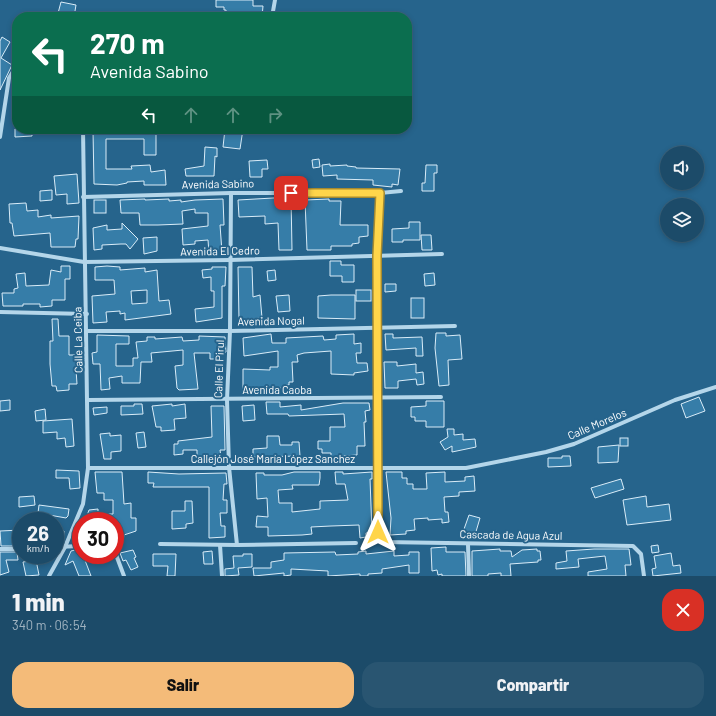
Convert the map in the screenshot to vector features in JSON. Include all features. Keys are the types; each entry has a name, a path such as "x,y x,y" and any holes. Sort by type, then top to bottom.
{"street":[{"path":"273,12 275,0"},
{"path":"0,137 9,78 12,73"},
{"name":"Calle La Ceiba","path":"49,576 65,547 83,504 88,468 88,331 84,262 83,134"},
{"name":"Avenida Sabino","path":"84,197 231,193 380,193 401,191"},
{"name":"Calle El Pirul","path":"231,193 230,331 227,400 229,467 237,545"},
{"path":"377,469 377,256 380,193"},
{"name":"Avenida El Cedro","path":"0,248 84,262 230,260 442,254"},
{"path":"0,312 87,314"},
{"name":"Avenida Nogal","path":"88,331 230,331 455,326"},
{"name":"Calle Morelos","path":"482,466 574,444 675,400 716,387"},
{"name":"Avenida Caoba","path":"88,400 378,399 441,397"},
{"name":"Callejón José María López Sanchez","path":"88,468 229,467 377,469 466,468 482,466"},
{"name":"Cascada de Agua Azul","path":"377,469 378,537 383,542 633,546 638,549 641,554 644,576"},
{"path":"160,544 220,546 356,543"},
{"path":"468,544 469,576"},
{"path":"220,546 222,576"},
{"path":"65,547 72,547"},
{"path":"0,550 12,549"},
{"path":"120,564 124,576"}],"building":[{"path":"216,0 253,0 253,6 263,6 262,12 226,12 224,7 216,7"},
{"path":"61,2 76,5 75,12 58,12"},
{"path":"2,37 10,42 1,58 12,65 0,90 0,41"},
{"path":"15,134 32,134 32,136 15,137"},
{"path":"93,134 156,134 156,155 144,155 144,139 106,139 106,169 132,169 131,166 150,165 151,172 165,170 166,185 144,185 144,181 127,182 117,185 94,184"},
{"path":"224,134 242,134 240,149 223,147"},
{"path":"205,147 217,148 214,176 186,176 185,169 204,166"},
{"path":"319,159 320,167 313,168 312,160"},
{"path":"267,160 268,169 262,169 262,177 250,177 249,161"},
{"path":"330,164 330,166 347,165 356,168 400,169 398,185 392,184 392,187 373,185 373,180 337,179 337,175 323,176 322,165"},
{"path":"426,165 437,165 437,173 434,173 434,191 422,191 422,183 425,183"},
{"path":"77,174 79,203 67,204 67,194 56,195 54,176"},
{"path":"52,190 52,200 40,201 40,191"},
{"path":"291,197 292,250 279,250 278,223 265,224 265,216 239,217 238,200"},
{"path":"169,199 169,201 181,200 181,202 223,199 224,225 220,225 222,252 209,253 208,240 195,241 195,244 183,245 182,229 208,226 208,213 195,213 195,209 182,211 183,224 140,225 139,213 121,213 120,200"},
{"path":"329,199 329,201 341,201 340,225 368,225 368,236 359,237 359,243 352,244 352,246 331,246 331,250 307,250 305,200"},
{"path":"94,200 106,200 106,213 94,213"},
{"path":"26,203 27,211 38,210 38,217 51,215 51,218 79,216 78,239 76,239 75,247 51,247 50,233 14,236 12,223 10,223 9,204"},
{"path":"409,222 420,222 420,240 403,240 403,242 392,242 392,229 409,228"},
{"path":"122,223 138,239 130,249 126,244 121,244 102,245 102,249 94,250 93,228 107,225 107,230 122,229"},
{"path":"421,235 431,235 432,250 422,250"},
{"path":"157,237 157,251 144,254 143,238"},
{"path":"330,261 341,261 341,265 354,265 354,282 342,282 342,276 330,276"},
{"path":"61,266 70,266 70,279 65,279 65,300 52,300 52,306 40,307 40,304 23,304 23,306 3,306 2,293 14,293 14,289 18,288 16,274 25,273 26,286 49,285 51,270 61,272"},
{"path":"95,267 120,267 120,270 145,268 145,272 157,270 159,301 169,300 171,314 125,320 125,313 120,314 120,311 106,312 107,322 93,323 92,296 115,294 114,280 95,280","holes":["147,290 147,303 132,304 131,291"]},
{"path":"212,267 226,267 225,286 222,286 222,318 196,322 195,309 214,307 214,291 211,291 211,277 203,278 202,270 212,269"},
{"path":"238,267 252,267 253,297 260,295 262,318 239,320"},
{"path":"275,270 276,280 268,281 267,271"},
{"path":"434,273 435,285 425,286 424,274"},
{"path":"385,284 396,284 396,291 385,292"},
{"path":"356,290 371,290 371,301 356,301"},
{"path":"289,295 290,311 278,312 276,296"},
{"path":"355,295 355,319 318,318 318,296"},
{"path":"411,298 424,298 424,318 411,318"},
{"path":"52,319 58,319 59,336 69,336 69,355 75,355 77,384 69,384 69,390 57,391 56,386 52,386 50,341 53,341"},
{"path":"436,333 446,333 446,336 460,335 462,359 448,360 449,385 439,386 435,348"},
{"path":"271,334 272,343 286,343 286,338 323,336 324,340 336,339 336,335 354,334 354,344 361,343 361,353 356,353 357,363 367,363 368,371 354,373 354,375 331,374 331,351 304,353 297,355 298,362 292,362 293,382 289,382 289,385 285,385 286,388 243,389 243,369 270,370 270,367 278,367 278,351 244,356 243,338"},
{"path":"385,334 393,334 393,338 422,337 423,356 416,356 416,348 386,350"},
{"path":"97,335 129,336 129,344 116,344 116,366 133,366 133,358 138,358 136,342 147,341 147,337 155,337 155,339 182,337 183,341 199,340 199,336 225,337 226,352 217,353 217,359 210,359 210,353 194,353 198,389 179,390 177,388 175,366 183,365 183,350 151,353 152,362 141,362 140,383 122,383 122,376 109,378 110,389 101,390 100,364 93,364 92,353 97,352"},
{"path":"384,362 397,362 397,366 416,364 416,373 423,372 424,384 417,385 416,379 398,381 398,388 385,388"},
{"path":"699,397 705,411 686,418 681,404"},
{"path":"10,400 10,410 0,411 0,401"},
{"path":"426,401 444,401 444,427 426,427 426,421 415,421 415,417 411,417 411,407 426,406"},
{"path":"266,402 280,402 280,407 301,405 301,410 343,403 369,403 370,410 365,411 365,446 357,446 357,455 331,457 331,453 322,453 322,449 318,449 318,441 330,441 330,427 345,427 344,414 289,416 288,414 267,414"},
{"path":"134,404 142,404 143,414 121,415 121,406 134,406"},
{"path":"172,404 172,406 185,404 186,418 174,419 175,430 161,431 161,427 156,427 152,406"},
{"path":"254,405 255,420 243,421 242,406"},
{"path":"211,406 224,406 225,450 220,450 221,457 197,459 197,450 183,450 183,454 174,455 174,444 178,444 178,441 212,437"},
{"path":"107,407 107,413 94,415 93,408"},
{"path":"45,409 46,420 36,421 35,411"},
{"path":"72,419 74,446 66,447 65,438 57,439 57,432 43,433 43,421"},
{"path":"447,429 454,429 454,435 463,434 463,440 475,439 476,447 452,452 452,446 445,450 440,442 448,437"},
{"path":"144,432 146,447 138,448 136,433"},
{"path":"110,433 110,436 121,435 121,451 111,452 111,459 104,459 100,434"},
{"path":"267,436 279,436 280,445 292,445 292,442 299,442 300,456 253,457 253,449 267,448"},
{"path":"620,438 628,438 628,446 620,446"},
{"path":"619,445 618,462 598,463 598,447"},
{"path":"562,456 570,456 571,466 548,467 548,458 562,458"},
{"path":"56,470 79,471 80,488 70,489 69,478 56,478"},
{"path":"95,472 122,472 124,504 131,503 131,518 136,518 136,531 124,535 124,512 113,512 113,500 104,500 104,493 97,493"},
{"path":"148,472 179,474 226,473 227,484 224,484 223,500 227,500 227,513 220,513 221,526 225,526 225,537 209,538 209,487 153,487 154,483 148,483"},
{"path":"294,472 320,472 320,478 319,485 292,485 293,489 278,490 279,503 292,503 292,512 320,509 320,501 348,500 345,484 336,484 335,472 343,472 343,474 372,472 372,479 370,479 372,532 366,533 366,537 360,538 359,525 331,526 311,527 312,534 268,536 268,527 256,527 257,516 268,517 267,498 257,499 256,473 264,473 264,475 282,475"},
{"path":"386,472 402,472 402,478 407,478 407,484 413,484 413,489 427,489 426,473 445,472 445,482 465,481 465,477 474,476 475,491 459,492 459,496 444,497 445,512 448,512 449,522 442,523 442,519 414,519 415,530 406,531 406,534 390,535 391,518"},
{"path":"621,479 624,489 595,498 591,488"},
{"path":"34,496 35,505 19,507 19,497"},
{"path":"646,496 647,507 669,504 671,520 627,525 623,500"},
{"path":"185,501 192,501 193,523 186,524 186,528 172,529 172,511 185,511"},
{"path":"39,505 69,509 68,516 66,518 64,518 64,512 38,512"},
{"path":"98,509 98,512 88,512 89,510"},
{"path":"469,515 480,518 475,535 463,532"},
{"path":"12,530 12,546 1,546 0,531"},
{"path":"658,545 659,552 652,553 651,546"},
{"path":"446,547 446,552 465,552 466,576 442,576 442,574 438,575 437,570 432,571 431,548"},
{"path":"500,549 500,551 511,551 512,557 522,550 537,549 537,551 540,551 541,560 538,560 538,562 510,564 511,576 501,576 501,573 488,574 488,576 472,576 472,551"},
{"path":"629,549 631,565 625,565 626,576 588,576 588,572 607,569 605,556 578,559 579,567 556,569 556,563 567,561 566,551"},
{"path":"133,550 136,557 134,558 138,567 131,570 126,560 124,561 124,552"},
{"path":"71,551 72,562 65,565"},
{"path":"212,551 213,564 204,564 203,552"},
{"path":"366,551 366,554 394,551 394,556 409,555 409,552 419,552 419,573 409,573 409,565 382,569 382,573 368,574 368,576 360,576 360,574 328,576 328,571 291,569 291,575 284,576 284,573 254,576 253,568 271,568 271,562 284,560 284,553 335,552 336,555 358,554 358,552"},
{"path":"0,552 12,552 12,560 6,560 9,572 0,575"},
{"path":"671,553 673,566 680,565 681,573 653,576 652,569 656,568 654,556"},
{"path":"153,554 176,554 175,576 167,576 168,566 153,566"},
{"path":"243,554 252,554 252,567 238,568 239,575 225,576 225,569 234,568 233,556 243,556"},
{"path":"23,564 37,564 39,575 26,576"},
{"path":"74,564 86,564 91,576 79,576"}],"route":[{"path":"291,193 380,193 377,256 378,532"}]}
